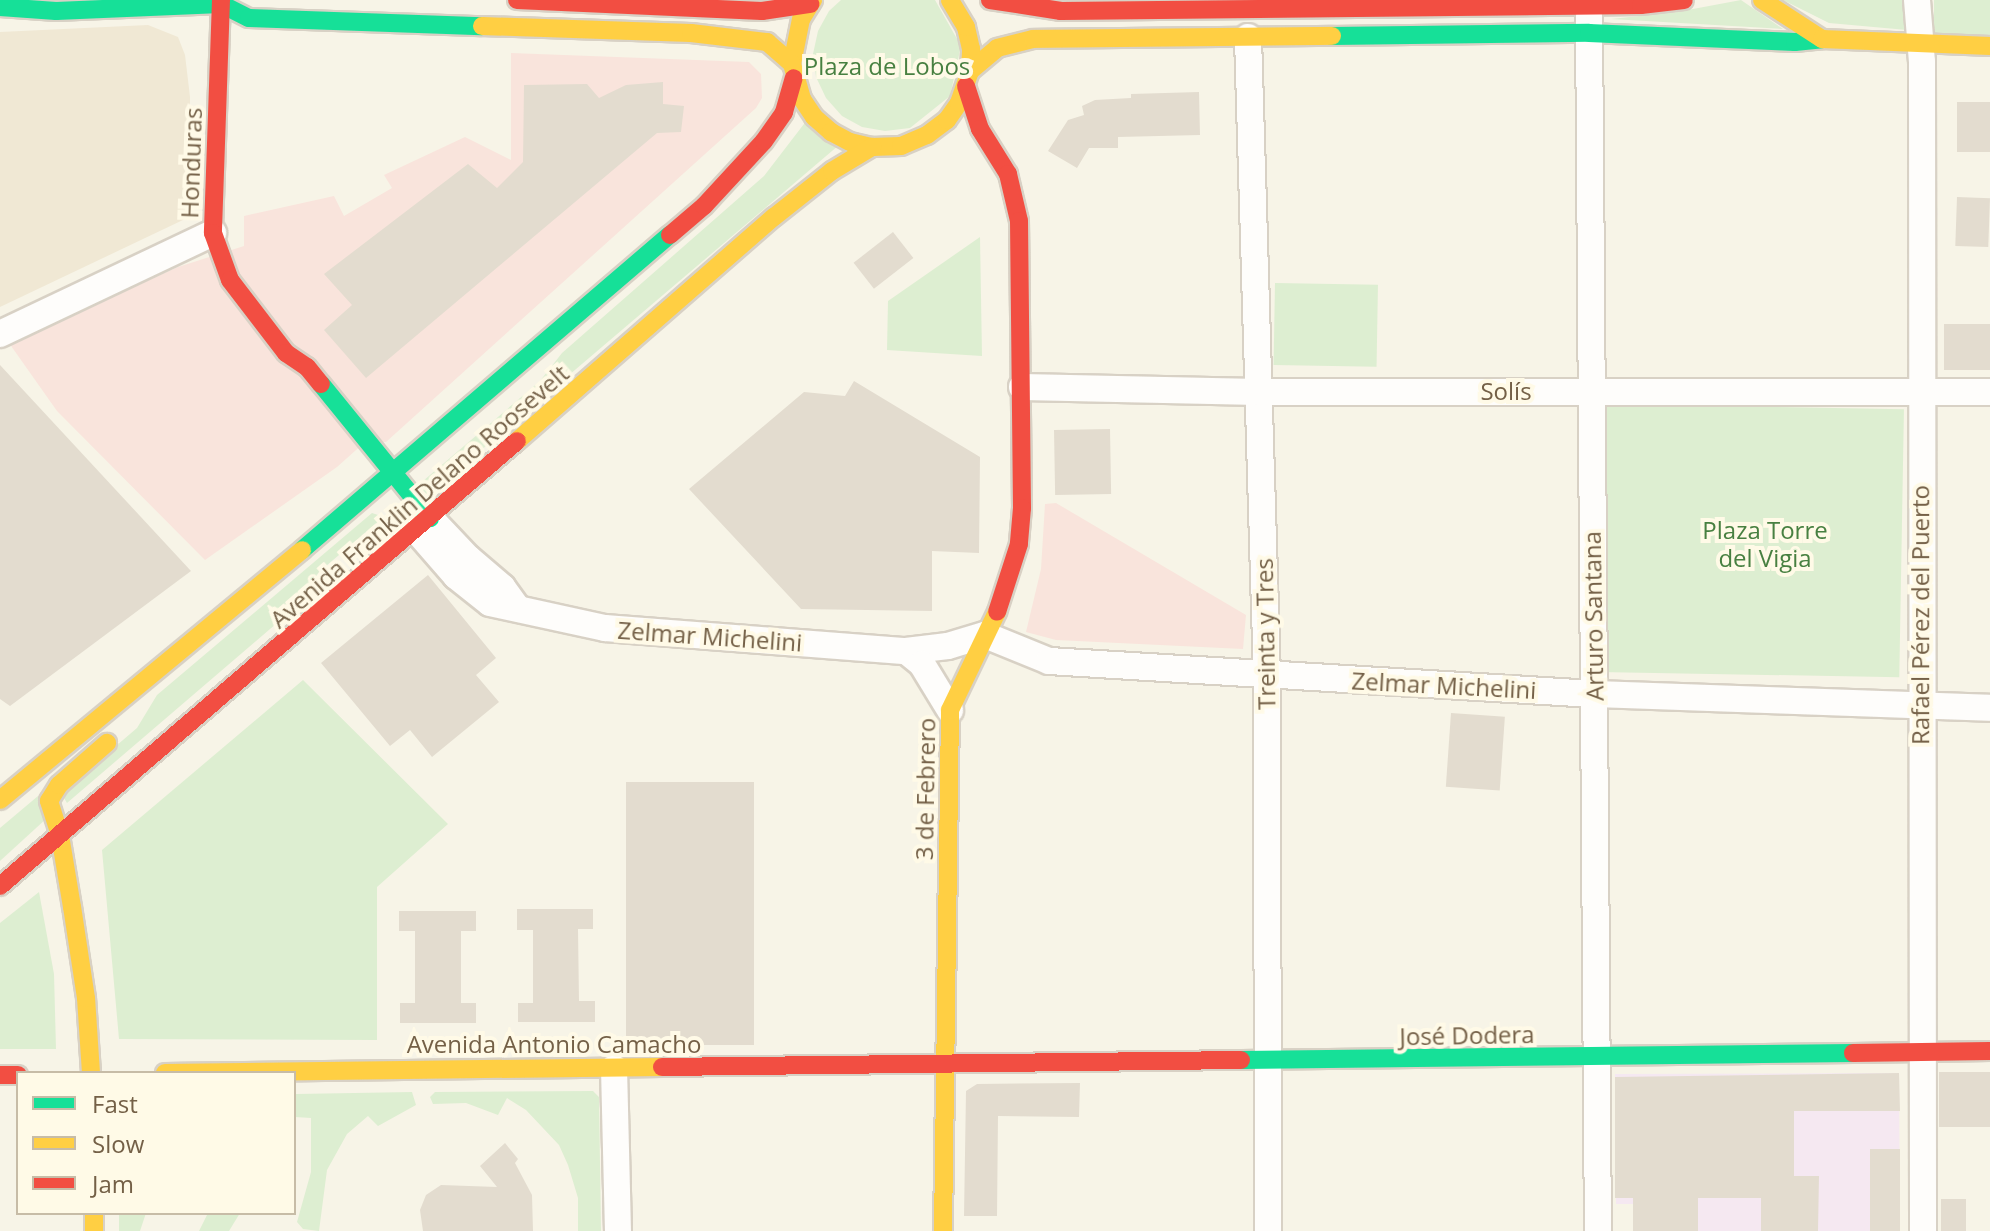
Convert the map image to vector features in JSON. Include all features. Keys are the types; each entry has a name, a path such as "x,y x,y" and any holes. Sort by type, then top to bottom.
{"street":[{"path":"522,27 520,0 762,11 811,2"},
{"name":"3 de Febrero","path":"943,1231 950,710 1002,603 1019,544 1022,387 1016,200 1002,163 977,121 968,78 971,49 966,27 950,0"},
{"path":"990,0 1061,11 1684,0"},
{"path":"1762,0 1822,39"},
{"name":"Rafael Pérez del Puerto","path":"1917,0 1922,45 1920,1052 1923,1231"},
{"path":"0,7 56,11 223,1 249,18 753,38 767,42 793,71 814,117 831,132 850,142 872,147 901,146 927,135 947,120 968,78 997,48 1033,39 1589,33 1990,46"},
{"name":"Honduras","path":"223,1 213,233 230,280 286,353 295,374 387,496 423,524"},
{"name":"Avenida Franklin Delano Roosevelt","path":"0,800 135,689 387,496 394,473 704,206 764,141 784,112 793,71 795,38 811,2"},
{"name":"Arturo Santana","path":"1589,3 1598,1231"},
{"path":"1349,4 1349,36"},
{"name":"Treinta y Tres","path":"1248,37 1267,676 1268,1231"},
{"name":"Avenida Franklin Delano Roosevelt","path":"0,886 423,524 774,217 832,171 872,147"},
{"path":"0,334 213,233"},
{"name":"Honduras","path":"286,353 307,367 394,473 423,524"},
{"name":"Solís","path":"1022,387 1259,392 1990,392"},
{"name":"Zelmar Michelini","path":"423,524 502,587 516,606 605,628 906,651 948,646 985,635 1049,661 1594,694 1990,708"},
{"path":"906,651 922,664 950,710"},
{"path":"91,1071 86,998 60,835 49,801 51,795 126,723 135,689"},
{"name":"José Dodera","path":"944,1064 1990,1051"},
{"name":"Avenida Antonio Camacho","path":"296,1072 944,1064"},
{"path":"614,1068 618,1231"}],"shaded area":[{"path":"148,25 178,37 185,55 190,97 190,207 183,220 0,307 0,32"},
{"path":"511,53 749,62 761,74 762,98 756,108 386,442 365,442 337,467 205,560 57,411 9,343 178,267 244,246 244,216 334,196 344,216 392,188 384,175 465,137 511,160"},
{"path":"1056,503 1246,615 1243,649 1056,640 1026,632 1041,569 1045,504"},
{"path":"1899,1073 1900,1231 1633,1231 1633,1204 1616,1204 1615,1074"}],"green space":[{"name":"Plaza de Lobos","path":"841,0 935,0 961,46 950,96 910,128 885,131 862,127 842,116 826,98 816,77 813,54 818,31 829,11"},
{"path":"1741,0 1783,29 1611,19 1677,12"},
{"path":"1783,0 1908,0 1907,30 1829,23"},
{"path":"1934,0 1990,0 1990,35 1934,35"},
{"path":"807,120 839,145 426,497 416,487 540,381 562,353 764,176"},
{"path":"980,237 982,356 887,350 888,301"},
{"path":"1275,283 1378,285 1377,367 1274,365"},
{"name":"Plaza Torre del Vigia","path":"1603,404 1904,409 1899,677 1598,672"},
{"path":"372,513 378,515 379,521 319,572 298,605 67,803 61,793 137,728 157,695"},
{"path":"303,680 448,824 377,887 377,1040 119,1039 102,850"},
{"path":"38,796 47,818 0,861 0,828"},
{"path":"39,892 54,974 56,1049 0,1049 0,923"},
{"path":"593,1091 599,1097 601,1231 578,1231 578,1198 568,1165 559,1145 526,1110 507,1098 498,1115 466,1103 433,1104 430,1097 435,1092"},
{"path":"412,1092 416,1105 378,1126 368,1116 347,1134 327,1170 319,1231 303,1229 297,1222 311,1172 311,1118 296,1117 296,1094"},
{"path":"119,1215 145,1215 140,1231 119,1231"},
{"path":"207,1215 239,1215 229,1231 199,1231"}],"building":[{"path":"663,82 663,104 684,106 681,132 657,133 366,378 324,330 352,305 324,274 468,164 497,188 523,162 524,85 587,84 599,98 626,85"},
{"path":"1199,92 1200,135 1118,137 1118,148 1089,148 1077,168 1048,151 1068,120 1084,115 1082,106 1095,100 1131,98 1131,94"},
{"path":"1957,102 1990,102 1990,152 1957,152"},
{"path":"1957,197 1990,198 1988,247 1955,246"},
{"path":"893,232 913,258 874,289 854,263"},
{"path":"1944,324 1990,324 1990,370 1944,370"},
{"path":"0,365 191,571 10,706 0,699"},
{"path":"854,381 980,457 979,553 932,551 932,611 801,609 689,489 804,392 845,396"},
{"path":"1110,429 1111,494 1055,495 1054,430"},
{"path":"428,575 496,658 476,675 499,702 432,757 410,730 390,746 321,663"},
{"path":"1451,713 1505,717 1500,791 1446,787"},
{"path":"626,782 754,782 754,1045 626,1045"},
{"path":"517,909 593,909 593,929 578,929 579,1001 595,1001 595,1022 518,1022 518,1003 533,1003 533,930 517,930"},
{"path":"399,911 476,911 476,931 461,931 461,1003 476,1003 476,1023 400,1023 400,1003 415,1003 415,931 399,931"},
{"path":"1939,1072 1990,1072 1990,1127 1939,1127"},
{"path":"1899,1073 1900,1111 1794,1111 1794,1176 1819,1176 1818,1231 1761,1231 1761,1198 1698,1198 1698,1231 1633,1231 1633,1198 1615,1198 1615,1077"},
{"path":"1080,1083 1079,1117 998,1116 997,1216 964,1216 966,1091 977,1084"},
{"path":"505,1143 518,1159 515,1163 532,1195 533,1231 423,1231 420,1210 426,1195 441,1185 497,1187 480,1166"},
{"path":"1870,1149 1900,1149 1900,1231 1870,1231"},
{"path":"1941,1199 1966,1199 1966,1231 1941,1231"}],"traffic: fast":[{"path":"0,7 56,11 221,4 249,18 482,26"},
{"path":"1332,36 1589,33 1795,42 1822,39"},
{"path":"302,550 670,235"},
{"path":"321,384 430,518"},
{"path":"1241,1060 1853,1053"}],"traffic: slow":[{"path":"813,0 801,19 792,64 802,99 814,117 831,132 850,142 872,147 901,146 927,135 947,120 959,103 970,71 971,49 966,27 950,0"},
{"path":"1762,0 1822,39 1990,46"},
{"path":"482,26 691,33 767,42 792,64"},
{"path":"970,71 997,48 1033,39 1332,36"},
{"path":"517,441 774,217 832,171 872,147"},
{"path":"0,800 302,550"},
{"path":"943,1231 950,710 997,612"},
{"path":"91,1071 86,998 72,907 60,835 49,801 59,785 107,743"},
{"path":"296,1071 662,1067"},
{"path":"94,1215 94,1231"}],"traffic: jam":[{"path":"221,0 213,233 230,280 286,353 307,367 321,384"},
{"path":"517,0 762,11 810,4"},
{"path":"990,0 1061,11 1641,5 1684,0"},
{"path":"670,235 704,206 764,141 784,112 794,78"},
{"path":"966,86 980,129 1008,174 1019,221 1022,508 1019,544 997,612"},
{"path":"0,886 517,441"},
{"path":"1853,1053 1990,1051"},
{"path":"662,1067 1241,1060"},
{"path":"0,1075 16,1075"}]}
